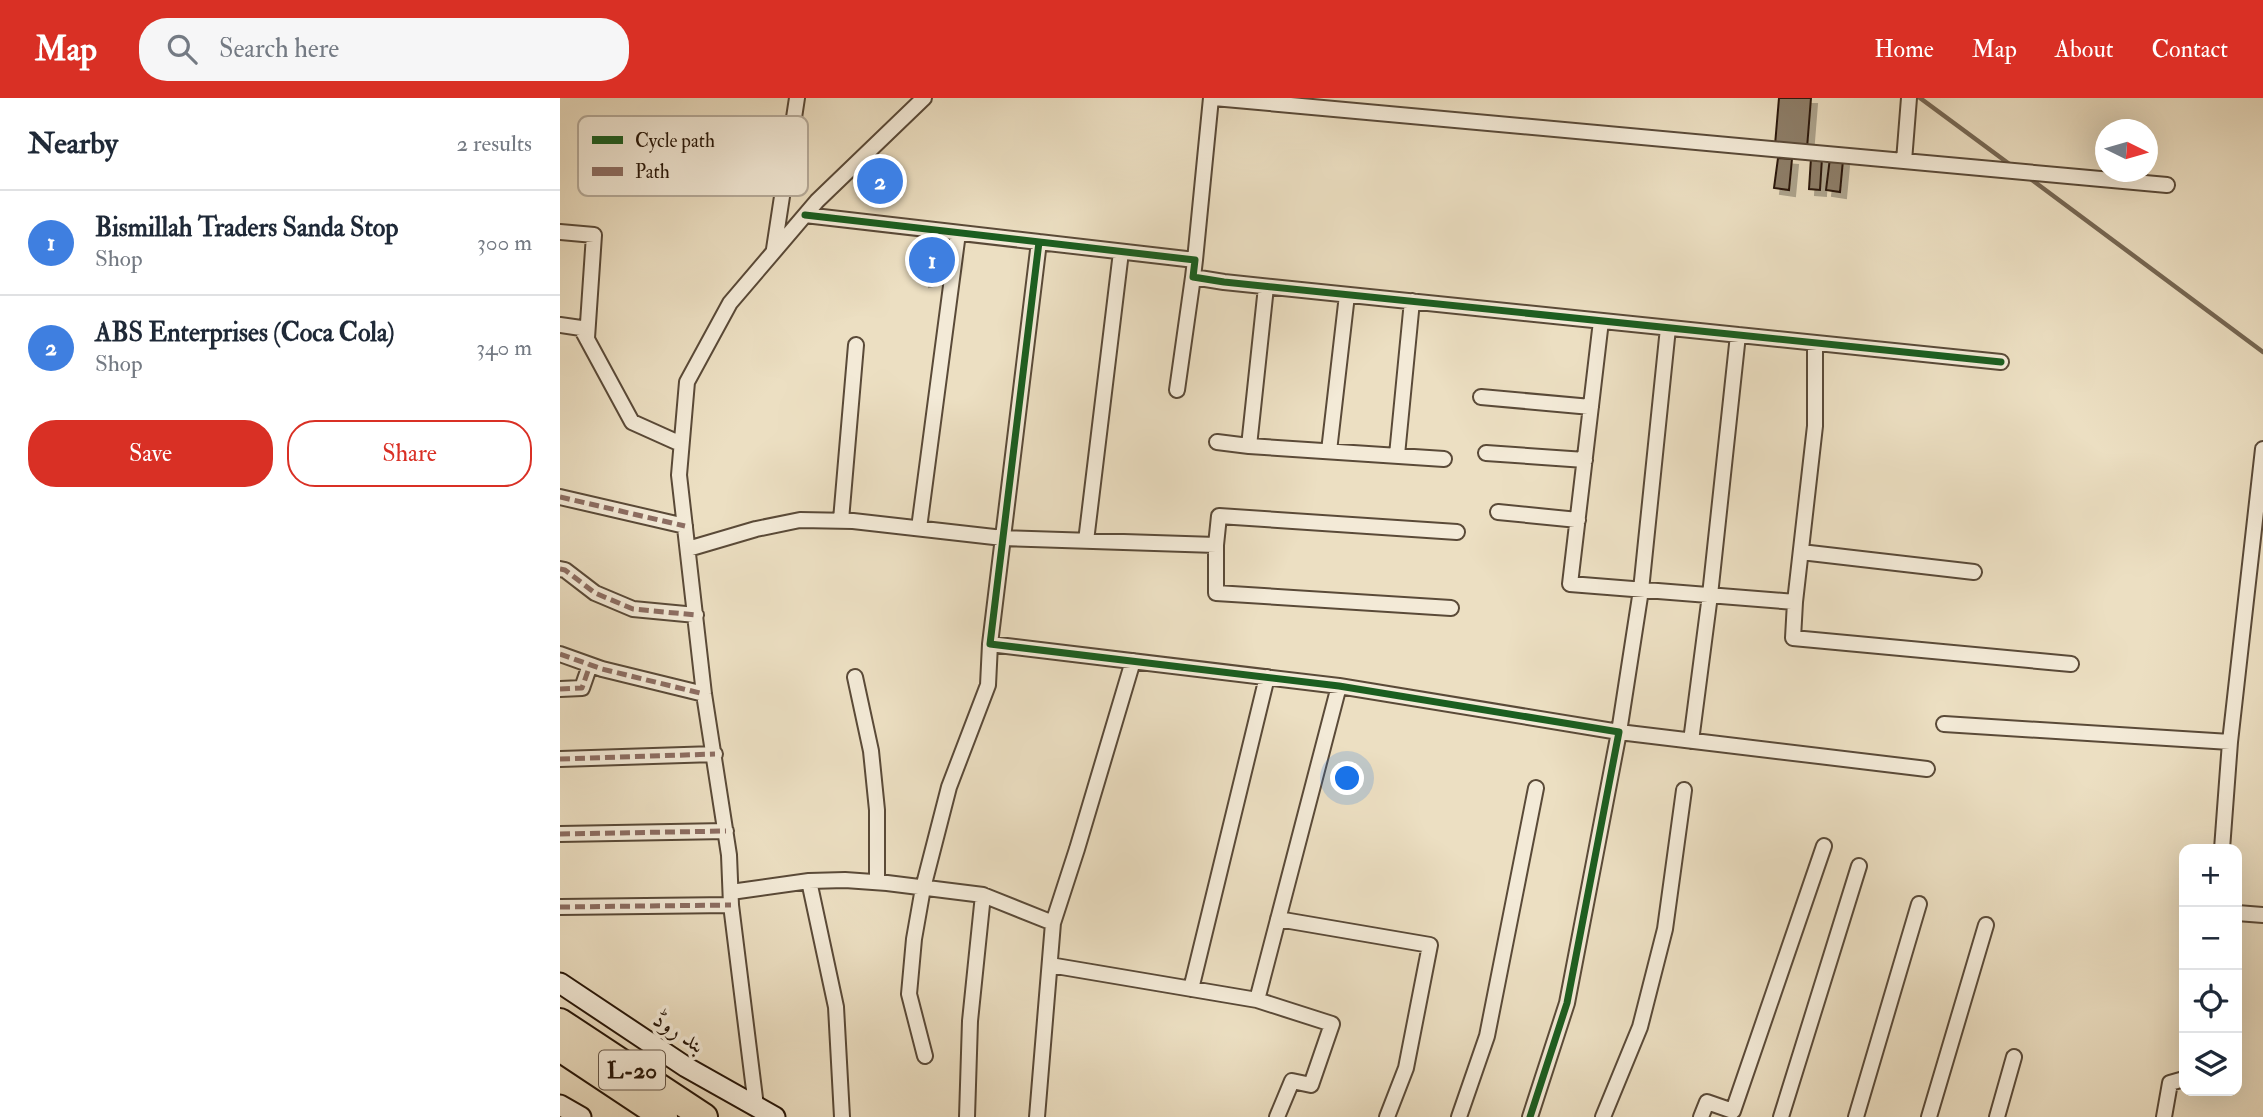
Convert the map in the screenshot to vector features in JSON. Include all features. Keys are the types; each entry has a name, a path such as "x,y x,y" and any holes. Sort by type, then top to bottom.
{"highway":[{"name":"L-20","path":"560,1021 704,1117"},
{"name":"L-20","path":"560,1048 664,1117"}],"main road":[{"name":"بند روڈ","path":"560,983 687,1067 775,1117"},
{"path":"560,1105 581,1117"}],"street":[{"path":"794,116 797,98"},
{"path":"756,1106 731,899 726,831 704,694 679,475 687,382 730,303 817,201 924,98"},
{"path":"1177,390 1193,277 1212,98 2167,185"},
{"path":"1904,161 1909,98"},
{"path":"774,251 782,196"},
{"path":"805,215 1195,260"},
{"path":"560,232 594,235 587,339"},
{"path":"919,528 958,233"},
{"path":"925,1056 909,994 914,939 923,888 949,786 988,685 990,644 1039,242"},
{"path":"1086,541 1121,252"},
{"path":"1193,277 1266,287 2001,362"},
{"path":"1249,446 1266,287"},
{"path":"1329,451 1347,295"},
{"path":"1397,455 1412,302"},
{"path":"1601,321 1570,584 1795,602"},
{"path":"560,325 581,328 632,422 681,444"},
{"path":"1530,1117 1567,1003 1619,732 1641,590 1668,328"},
{"path":"1691,741 1738,335"},
{"path":"1815,343 1815,426 1793,638 2071,664"},
{"path":"841,520 856,345"},
{"path":"1481,397 1591,407"},
{"path":"1217,442 1444,459"},
{"path":"2222,844 2230,742 2263,449"},
{"path":"1486,453 1585,460"},
{"path":"560,497 685,526"},
{"path":"1498,512 1578,520"},
{"path":"1451,608 1216,593 1216,545 1219,516 1457,533"},
{"path":"688,550 756,529 800,520 841,520 1003,538 1216,545"},
{"path":"1801,552 1974,572"},
{"path":"560,569 595,593 633,610 696,615"},
{"path":"990,644 1339,686 1619,732 1927,769"},
{"path":"560,654 704,694"},
{"path":"1037,1117 1053,923 1133,661"},
{"path":"560,689 582,688 590,664"},
{"path":"855,677 871,751 877,810 877,882"},
{"path":"1191,989 1267,677"},
{"path":"1257,1000 1339,686"},
{"path":"1944,724 2230,742"},
{"path":"560,759 715,754"},
{"path":"1459,1117 1487,1036 1536,788"},
{"path":"1603,1117 1640,1027 1647,1003 1664,929 1684,790"},
{"path":"560,834 726,831"},
{"path":"1701,1117 1707,1102 1733,1111 1824,846"},
{"path":"1781,1117 1859,866"},
{"path":"560,907 731,899 809,881 845,880 983,895 1053,923"},
{"path":"809,881 836,1007 842,1117"},
{"path":"967,1117 970,1021 983,895"},
{"path":"1856,1117 1919,904"},
{"path":"2242,913 2263,915"},
{"path":"1278,919 1430,946 1406,1068 1387,1117"},
{"path":"1929,1117 1986,926"},
{"path":"1050,965 1257,1000 1332,1024 1311,1085 1292,1080 1277,1117"},
{"path":"1997,1117 2014,1057"},
{"path":"2164,1117 2169,1083 2179,1080"}],"building":[{"path":"1779,98 1811,98 1807,148 1775,145"},
{"path":"1778,158 1792,159 1789,190 1774,188"},
{"path":"1811,158 1822,158 1820,190 1809,189"},
{"path":"1830,158 1843,160 1840,192 1826,190"},
{"path":"942,243 941,277 923,281 923,244"}],"waterway":[{"path":"1920,98 2012,166"},
{"path":"2028,177 2263,352"}],"marked path":[{"path":"560,497 685,526"},
{"path":"560,569 595,593 633,609 696,615"},
{"path":"560,654 602,669 704,694"},
{"path":"560,689 582,688 590,665"},
{"path":"560,759 715,754"},
{"path":"560,834 726,831"},
{"path":"560,907 731,905"}],"cycle path":[{"path":"805,215 1195,260 1193,277 1224,282 2001,362"},
{"path":"1039,242 990,644 1339,686 1619,732 1567,1003 1530,1117"}],"place":[{"name":"ABS Enterprises (Coca Cola)","path":"880,181"},
{"name":"Bismillah Traders Sanda Stop","path":"932,260"}]}
